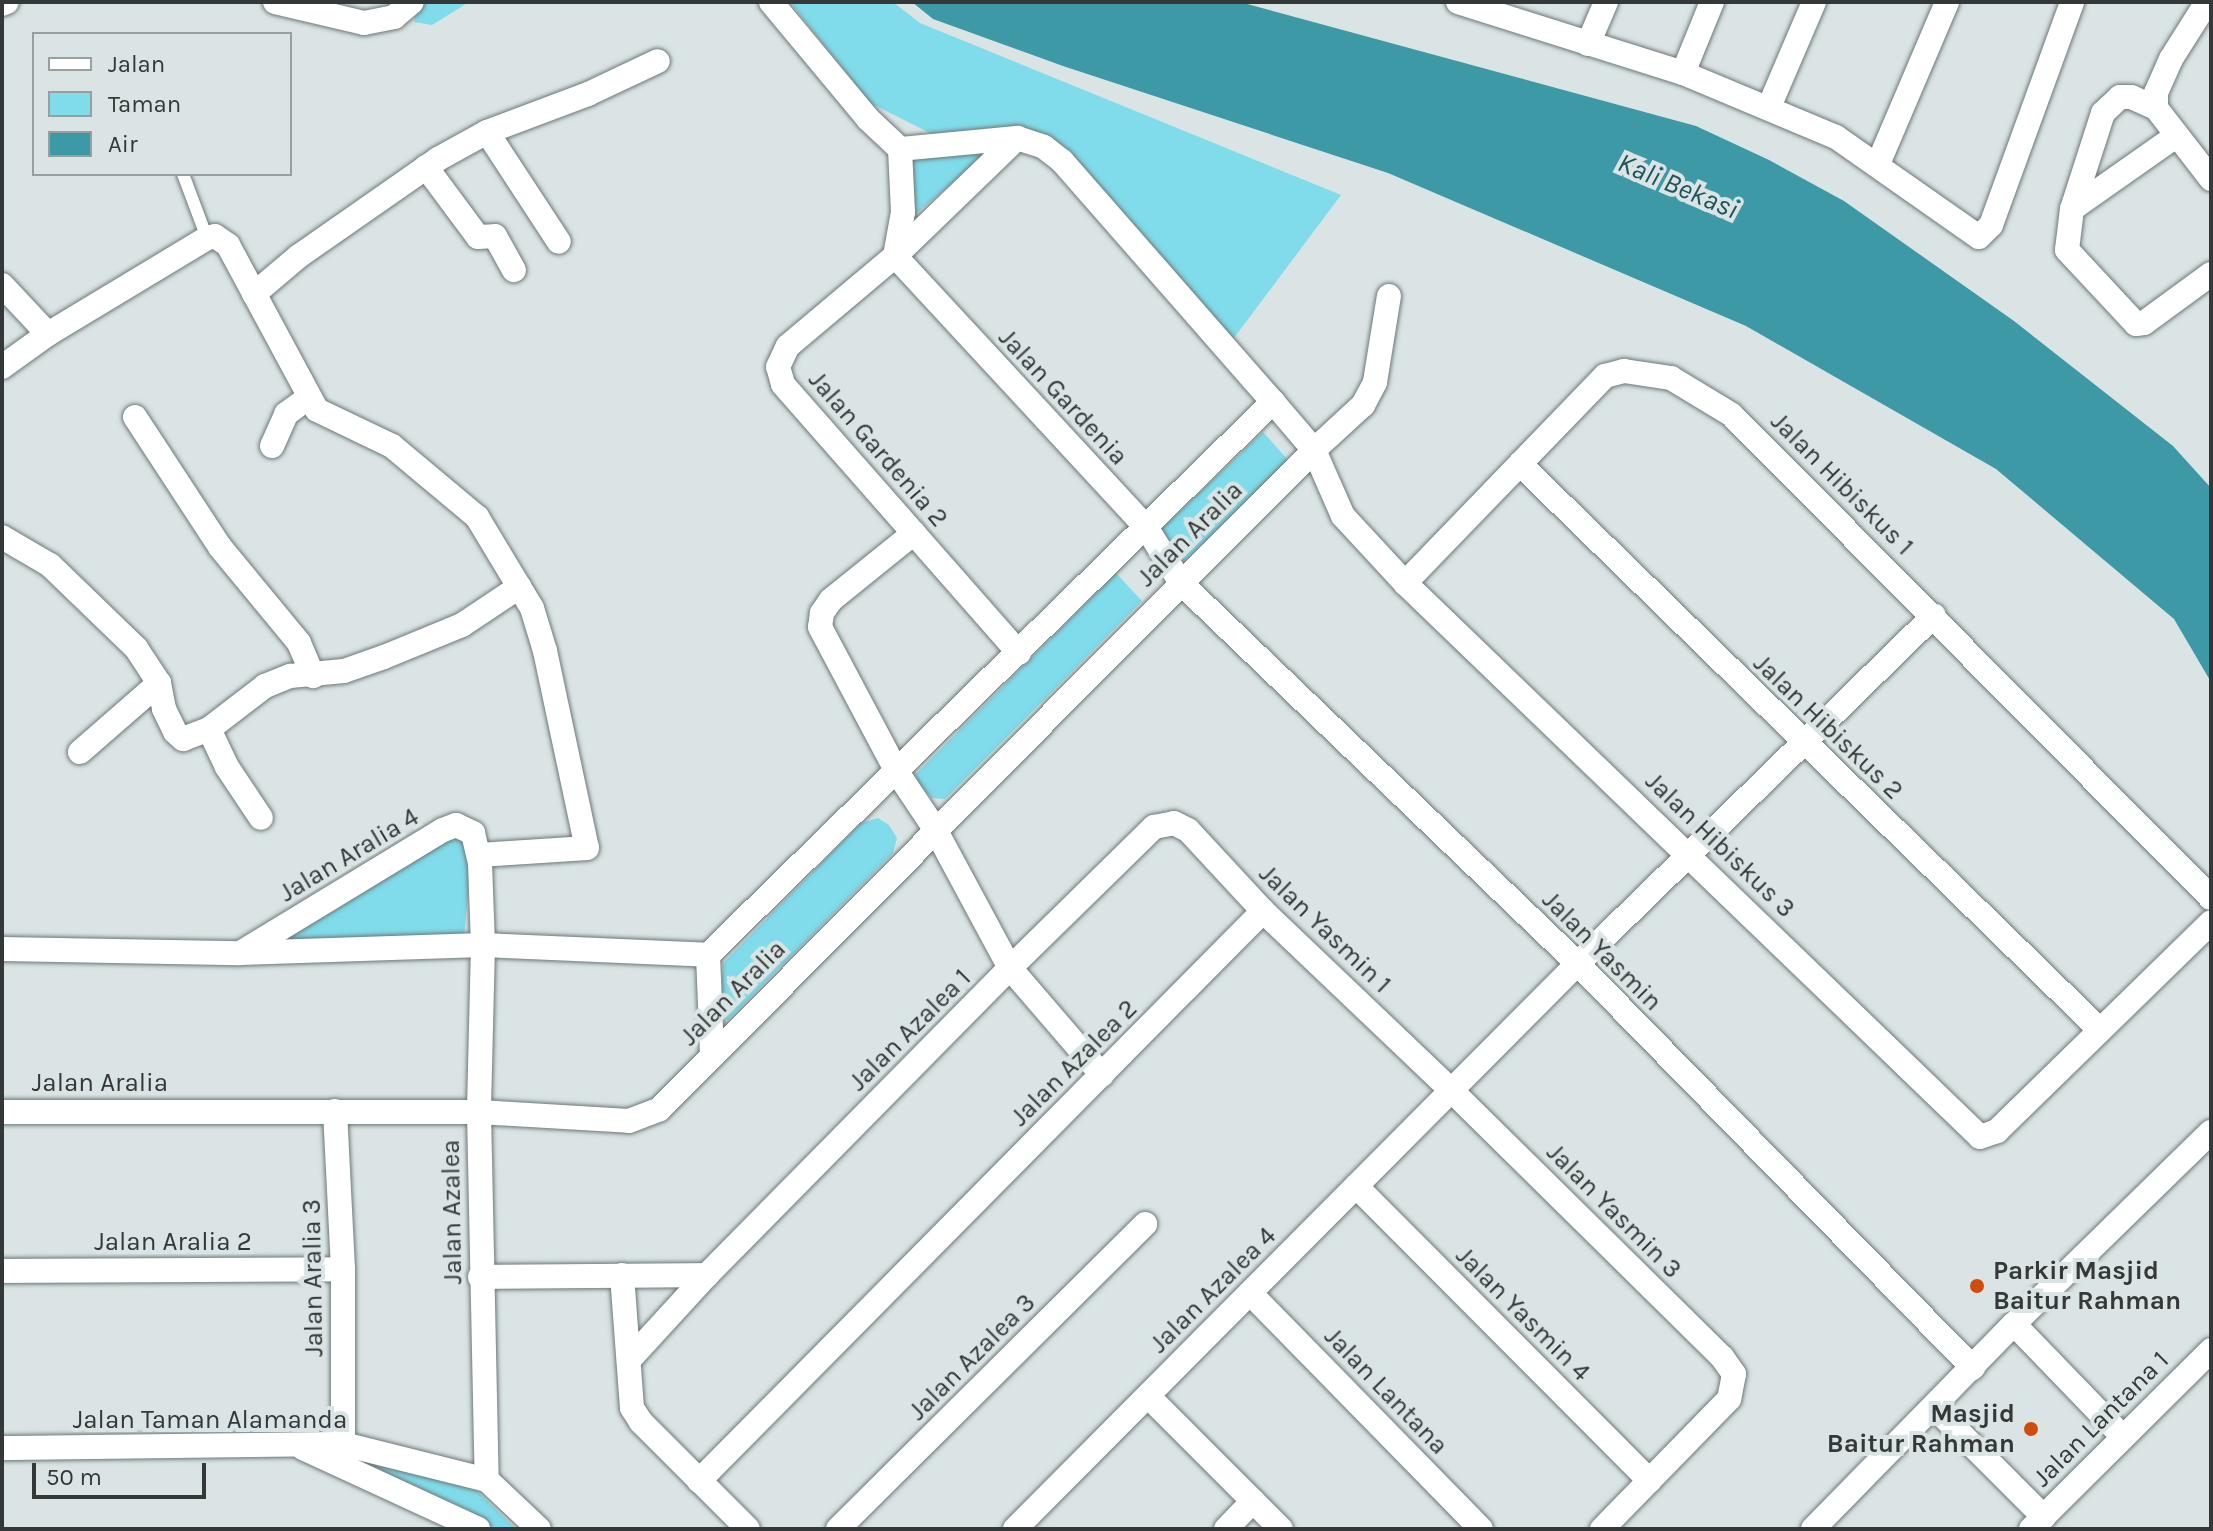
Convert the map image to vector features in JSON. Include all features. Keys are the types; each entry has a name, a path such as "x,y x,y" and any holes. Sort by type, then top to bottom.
{"street":[{"path":"275,2 364,23 376,12 394,17 412,2"},
{"path":"771,2 868,119 900,149 903,212 895,256"},
{"path":"1458,2 1496,7 1588,44 1683,73 1836,137 1878,164 1973,236 1983,235 1991,225 2072,2"},
{"path":"1588,44 1606,2"},
{"path":"1683,73 1712,2"},
{"path":"1769,107 1814,2"},
{"path":"1878,164 1947,2"},
{"path":"2156,108 2156,93 2197,5"},
{"path":"254,294 299,256 426,167 487,132 588,94 658,61"},
{"path":"2211,179 2156,108 2131,97 2120,97 2109,103 2072,209 2067,250 2136,324 2144,323 2211,274"},
{"path":"487,132 559,242"},
{"path":"2072,209 2176,136"},
{"path":"900,149 1017,138"},
{"name":"Jalan Gardenia 2","path":"1017,138 895,256 788,346 778,367 783,384 1019,653"},
{"name":"Jalan Hibiskus 3","path":"1017,138 1044,147 1062,161 1273,402 1314,450 1343,516 1405,583 1690,854 1980,1137 1997,1131 2099,1029"},
{"path":"426,167 478,237 495,236 514,270"},
{"path":"2,367 48,334 215,236 228,245 308,398 329,418 392,446 477,517 532,608 545,651 587,848 479,855 483,945"},
{"name":"Jalan Gardenia","path":"895,256 1146,527 1181,583"},
{"path":"2,285 48,334"},
{"name":"Jalan Aralia","path":"2,1112 479,1112 629,1121 660,1109 935,829 1371,395 1389,296"},
{"name":"Jalan Hibiskus 1","path":"1405,583 1605,376 1624,371 1671,378 1732,415 1934,615 2211,898"},
{"path":"272,446 286,414 308,398"},
{"name":"Jalan Aralia","path":"2,949 240,953 483,945 708,955 1273,402"},
{"path":"135,417 220,547 299,643 313,676"},
{"name":"Jalan Hibiskus 2","path":"1520,464 2099,1029"},
{"path":"914,533 831,600 822,613 820,627 897,772 935,829 1010,968 1102,1075"},
{"path":"2,537 50,565 136,648 159,683 164,709 178,736 186,738 209,729 265,686 290,676 313,676 384,657 462,625 519,587"},
{"name":"Jalan Yasmin","path":"1181,583 1578,964 1973,1368"},
{"name":"Jalan Azalea 4","path":"1015,1529 1451,1090 1934,615"},
{"path":"80,752 159,683"},
{"path":"209,729 227,767 261,818"},
{"name":"Jalan Yasmin 1","path":"1154,827 1164,822 1183,825 1263,911 1451,1090"},
{"name":"Jalan Aralia 4","path":"240,953 456,825 473,833 479,855"},
{"name":"Jalan Azalea 1","path":"629,1360 707,1275 1154,827"},
{"name":"Jalan Azalea 2","path":"699,1481 1263,911"},
{"path":"2099,1029 2211,922"},
{"name":"Jalan Azalea","path":"483,945 479,1112 480,1277 487,1480"},
{"path":"708,955 712,1053"},
{"name":"Jalan Yasmin 3","path":"1451,1090 1722,1357 1734,1374 1729,1399 1650,1481"},
{"name":"Jalan Aralia 3","path":"335,1111 343,1269 343,1444"},
{"path":"1813,1529 2014,1324 2211,1132"},
{"name":"Jalan Yasmin 4","path":"1356,1186 1650,1481"},
{"name":"Jalan Azalea 3","path":"838,1529 1145,1224"},
{"name":"Jalan Aralia 2","path":"2,1271 343,1269"},
{"path":"622,1275 632,1408 641,1422 748,1529"},
{"path":"480,1277 707,1275"},
{"name":"Jalan Lantana","path":"1250,1293 1481,1529"},
{"path":"2014,1324 2122,1436"},
{"name":"Jalan Lantana 1","path":"2037,1523 2211,1350"},
{"path":"1148,1396 1281,1529"},
{"path":"1935,1408 2037,1523"},
{"path":"293,1443 478,1529"},
{"name":"Jalan Taman Alamanda","path":"2,1448 343,1444 487,1480 539,1529"},
{"path":"1602,1529 1650,1481"},
{"path":"1226,1529 1253,1501"}],"lane":[{"path":"184,176 207,238"}],"green space":[{"path":"419,2 469,2 432,25 414,22"},
{"path":"790,2 893,2 920,23 1341,195 1231,342 1060,153 1006,129 932,134 870,103"},
{"path":"913,151 988,153 913,216 908,209"},
{"path":"1263,432 1288,460 1185,561 1157,533"},
{"path":"1116,573 1142,601 945,799 932,798 919,785 915,775"},
{"path":"878,818 889,825 897,838 893,853 728,1020 720,1018 723,963 861,823"},
{"path":"453,831 472,850 464,938 274,944"},
{"path":"347,1463 433,1471 476,1490 516,1529 497,1529"}],"water":[{"name":"Kali Bekasi","path":"912,2 1240,2 1696,126 1769,160 1844,201 2014,321 2173,446 2211,488 2211,682 2174,619 1996,469 1746,326 1388,173 1063,66 933,19"}],"place":[{"name":"Parkir Masjid Baitur Rahman","path":"1977,1286"},
{"name":"Masjid Baitur Rahman","path":"2031,1429"}]}
